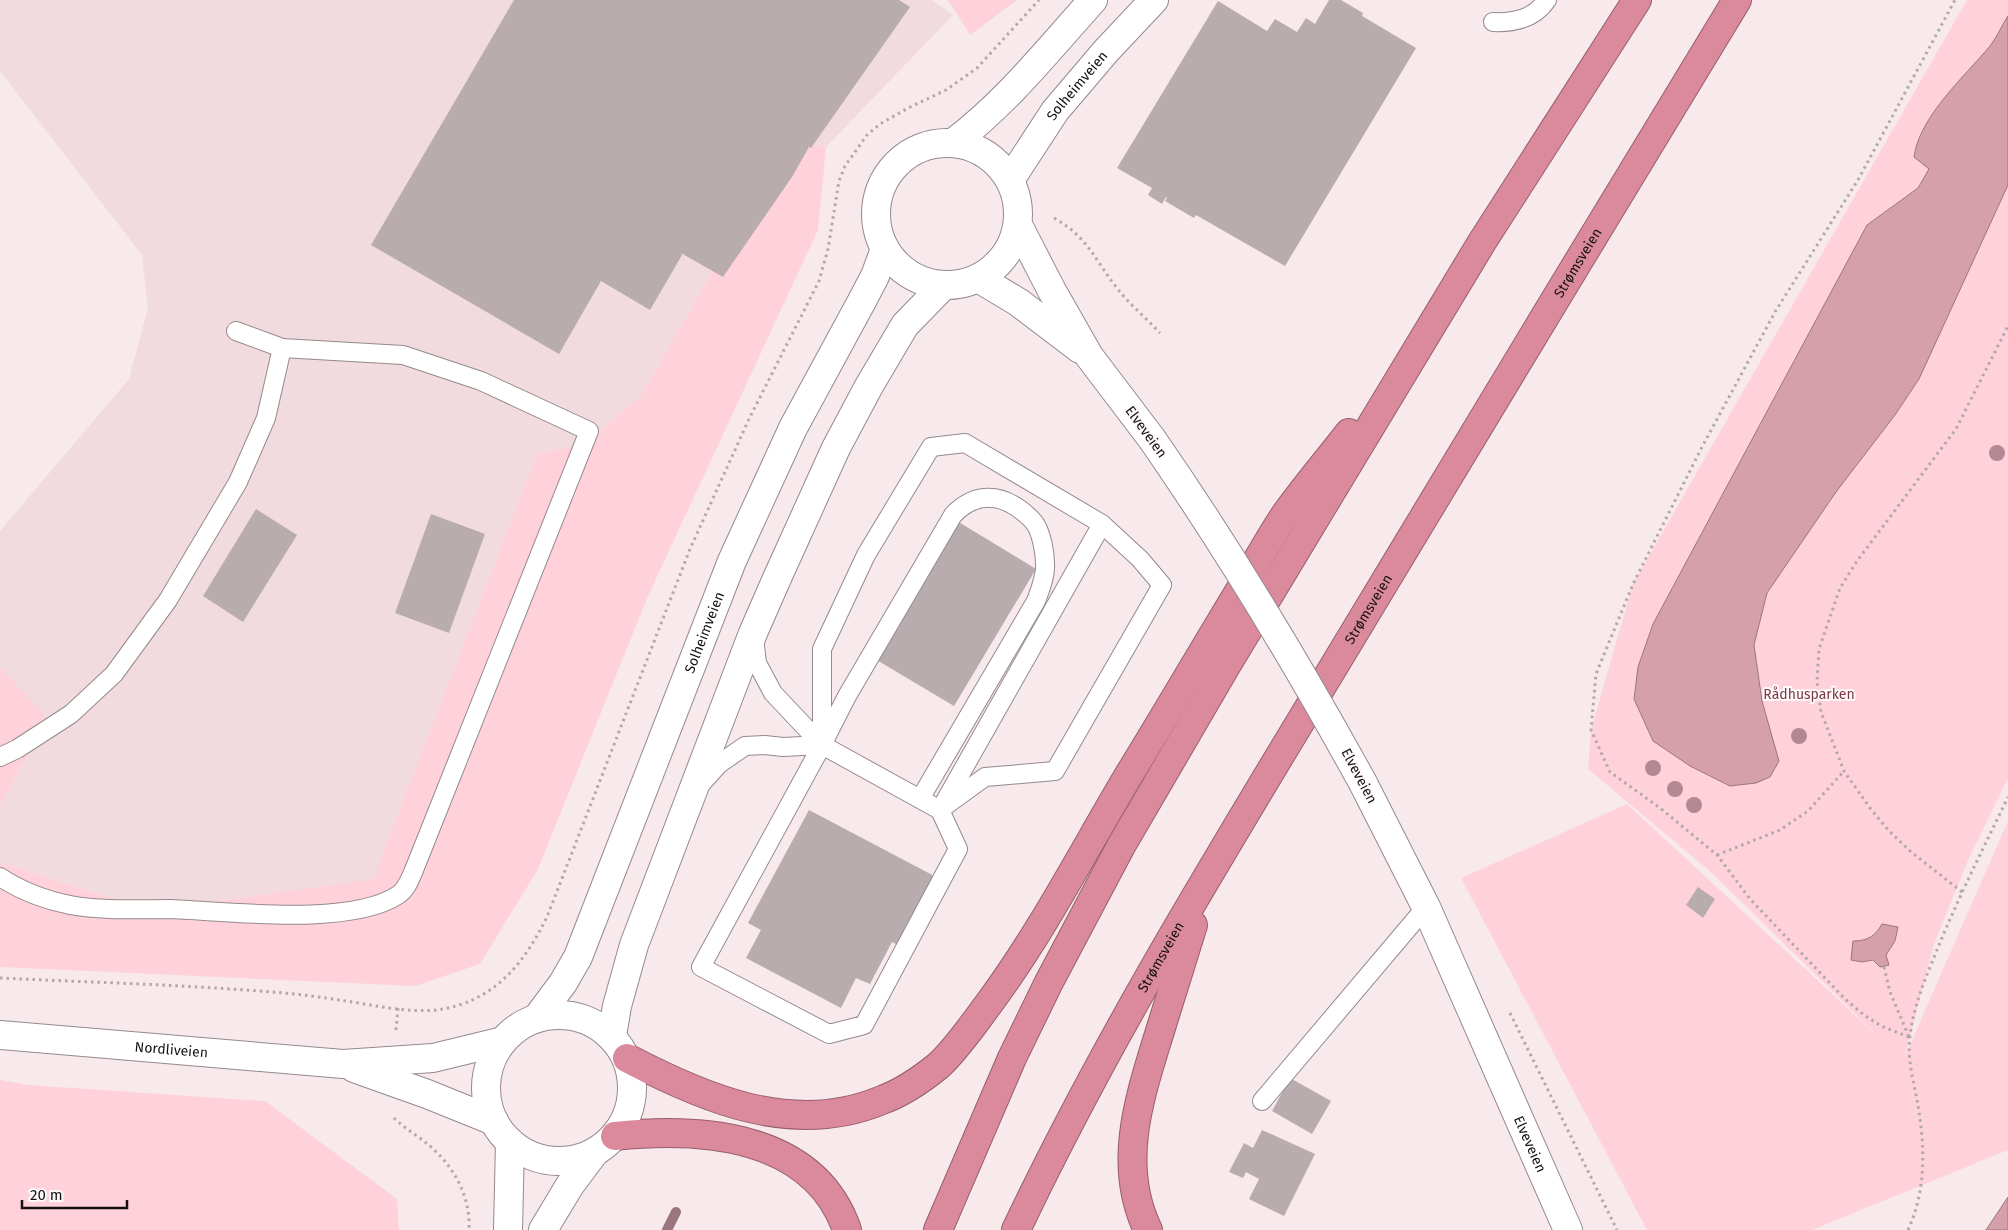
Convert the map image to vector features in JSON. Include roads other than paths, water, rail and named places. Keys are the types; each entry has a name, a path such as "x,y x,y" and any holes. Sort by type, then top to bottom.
{"highway":[{"path":"938,1230 1012,1058 1049,982 1120,846 1482,242 1636,0"},
{"name":"Strømsveien","path":"1016,1230 1044,1171 1145,984 1207,878 1274,764 1737,0"},
{"path":"619,1047 662,1076 710,1098 733,1105 796,1115 823,1115 850,1110 882,1100 914,1083 938,1065 975,1022 1020,961 1285,515 1427,333"},
{"path":"1148,1230 1136,1196 1131,1166 1132,1137 1138,1106 1207,878"},
{"path":"616,1136 641,1133 699,1134 755,1144 798,1164 817,1181 831,1199 847,1230"}],"main road":[{"path":"953,143 1003,100 1093,0"},
{"name":"Solheimveien","path":"1010,180 1055,111 1106,51 1154,0"},
{"path":"953,143 970,146 986,154 1000,165 1010,180 1016,194 1019,209 1018,225 1013,241 1005,256 993,269 978,278 967,283 943,286 926,282 909,275 895,264 885,249 878,234 875,216 877,199 882,183 892,168 904,157 919,148 953,143"},
{"name":"Elveveien","path":"1018,225 1089,356 1152,439 1217,534 1299,669 1363,783 1426,907 1568,1230"},
{"name":"Solheimveien","path":"537,1018 563,983 578,957 732,561 793,428 863,300 875,276 885,249"},
{"name":"Elveveien","path":"978,278 1018,302 1089,356"},
{"path":"619,1047 620,990 634,945 753,633 836,448 869,386 905,325 943,286"},
{"path":"543,1230 570,1185 594,1153 616,1136 626,1118 632,1098 632,1078 619,1047 599,1026 585,1019 561,1015 537,1018 524,1023 503,1041 494,1055 488,1071 486,1088 488,1105 494,1121 500,1132 510,1142 524,1152 541,1159 559,1161 577,1159 594,1153"},
{"name":"Nordliveien","path":"0,1035 343,1064 432,1058 503,1041"},
{"name":"Nordliveien","path":"343,1064 419,1091 494,1121"},
{"path":"508,1230 510,1142"}],"lane":[{"path":"1493,22 1512,23 1531,16 1547,0"},
{"path":"0,877 38,897 71,905 116,910 304,914 342,912 362,909 397,896 405,889 588,431 481,381 403,355 282,348 236,331"},
{"path":"0,757 17,749 70,714 114,674 168,600 238,482 266,418 282,348"},
{"path":"822,745 822,650 866,555 930,447 966,443 1102,524 1140,560 1162,585 1055,771 985,776 940,810"},
{"path":"753,633 757,663 773,693 822,745 920,799 940,810 958,849 864,1025 829,1034 701,967 822,745 846,696 953,515 963,505 975,500 991,497 1009,501 1025,512 1037,526 1043,545 1046,565 1036,601 920,799"},
{"path":"940,810 1102,524"},
{"path":"690,795 719,764 745,746 765,744 783,747 822,745"},
{"path":"1262,1101 1426,907"}],"waterway":[{"path":"667,1230 676,1212"}],"park label":[{"name":"Rådhusparken","path":"1809,694"}]}
